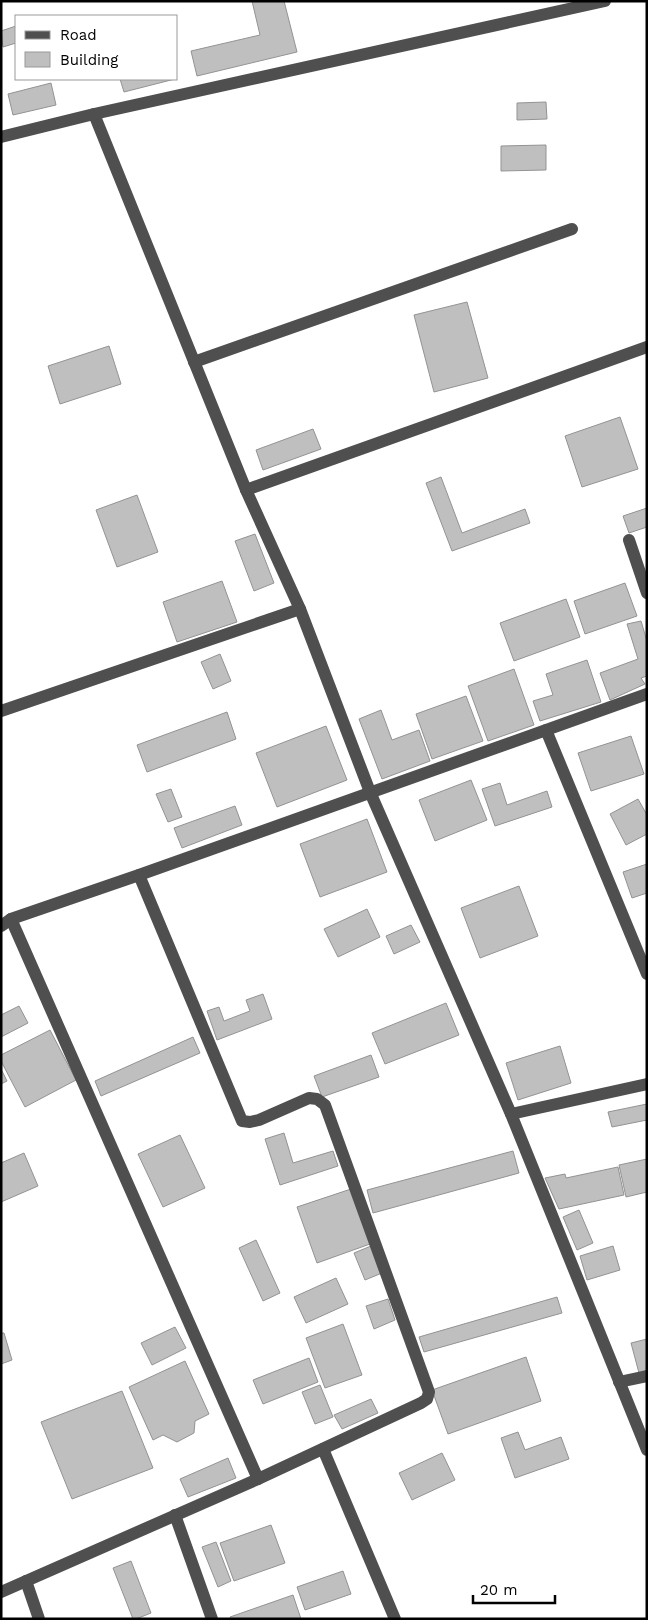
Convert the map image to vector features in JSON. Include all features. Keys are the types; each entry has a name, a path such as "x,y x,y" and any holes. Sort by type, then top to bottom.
{"street":[{"path":"1,137 94,114 605,1"},
{"path":"94,114 246,490 300,609 370,792 511,1114 647,1450"},
{"path":"194,362 572,229"},
{"path":"246,490 647,347"},
{"path":"629,540 647,592"},
{"path":"1,711 300,609"},
{"path":"258,1479 6,923 647,694"},
{"path":"546,730 647,974"},
{"path":"1,1592 323,1449 421,1403 427,1399 429,1392 325,1105 317,1099 309,1098 259,1120 242,1121 139,875"},
{"path":"511,1114 647,1084"},
{"path":"618,1382 647,1376"},
{"path":"323,1449 395,1619"},
{"path":"176,1515 212,1619"},
{"path":"26,1581 39,1619"}],"building":[{"path":"252,1 284,1 297,52 197,76 191,51 260,35"},
{"path":"15,26 15,43 3,47 1,31"},
{"path":"120,80 171,80 124,92"},
{"path":"51,83 56,105 13,115 8,94"},
{"path":"546,102 547,119 517,120 517,103"},
{"path":"546,145 546,170 501,171 501,146"},
{"path":"467,302 488,378 434,392 414,315"},
{"path":"109,346 121,384 60,404 48,366"},
{"path":"620,417 638,469 582,487 565,436"},
{"path":"313,429 321,449 263,470 256,450"},
{"path":"441,477 462,533 525,509 530,523 452,551 426,483"},
{"path":"137,495 158,552 117,567 96,510"},
{"path":"647,508 647,527 629,533 623,516"},
{"path":"255,534 274,583 254,591 235,541"},
{"path":"222,581 237,622 177,642 163,602"},
{"path":"625,583 637,616 585,634 574,601"},
{"path":"566,599 580,637 514,661 500,623"},
{"path":"641,621 647,641 647,676 641,678 645,684 610,700 600,673 638,659 627,624"},
{"path":"220,654 231,681 213,689 201,662"},
{"path":"587,660 601,702 540,721 533,701 553,695 546,674"},
{"path":"514,669 534,725 488,741 468,686"},
{"path":"466,696 483,741 432,759 416,714"},
{"path":"381,710 392,740 419,730 430,761 382,779 359,719"},
{"path":"227,712 236,739 147,772 137,745"},
{"path":"326,726 347,780 277,807 256,753"},
{"path":"631,736 644,774 591,791 578,753"},
{"path":"471,780 487,820 435,841 419,800"},
{"path":"500,783 507,805 547,791 552,807 495,826 482,789"},
{"path":"171,789 182,817 168,822 156,794"},
{"path":"638,799 647,815 647,834 626,845 610,814"},
{"path":"235,806 242,825 182,848 174,828"},
{"path":"367,819 387,872 320,897 300,844"},
{"path":"647,864 647,893 632,898 623,872"},
{"path":"519,886 538,936 480,958 461,908"},
{"path":"367,909 380,937 338,957 324,929"},
{"path":"411,925 420,942 394,954 386,936"},
{"path":"263,994 272,1019 217,1040 207,1011 219,1007 224,1021 250,1011 246,1000"},
{"path":"446,1003 459,1035 385,1064 372,1033"},
{"path":"19,1006 28,1023 1,1037 1,1015"},
{"path":"50,1030 76,1080 25,1107 1,1061 1,1055"},
{"path":"193,1037 200,1053 101,1096 95,1081"},
{"path":"560,1046 571,1083 518,1100 506,1063"},
{"path":"371,1055 379,1077 322,1097 314,1076"},
{"path":"1,1069 7,1081 1,1084"},
{"path":"647,1104 647,1120 612,1127 608,1112"},
{"path":"284,1133 293,1163 333,1151 338,1166 280,1185 265,1139"},
{"path":"180,1135 205,1188 163,1207 138,1154"},
{"path":"513,1151 519,1173 373,1213 367,1190"},
{"path":"24,1153 38,1186 1,1202 1,1163"},
{"path":"647,1159 647,1192 626,1197 619,1165"},
{"path":"618,1167 624,1195 559,1209 545,1178 565,1174 566,1178"},
{"path":"351,1189 370,1244 317,1263 297,1207"},
{"path":"579,1210 593,1243 577,1250 563,1217"},
{"path":"256,1240 280,1293 263,1301 239,1248"},
{"path":"371,1246 382,1273 365,1280 354,1253"},
{"path":"613,1246 620,1270 587,1280 580,1256"},
{"path":"336,1278 348,1304 306,1323 294,1297"},
{"path":"557,1297 562,1313 424,1352 419,1337"},
{"path":"388,1299 395,1320 374,1329 366,1306"},
{"path":"343,1324 362,1375 325,1388 306,1338"},
{"path":"175,1327 186,1348 152,1365 141,1343"},
{"path":"1,1333 4,1333 12,1360 1,1364"},
{"path":"647,1339 647,1370 639,1373 631,1343"},
{"path":"526,1357 541,1401 448,1434 432,1390"},
{"path":"309,1358 318,1382 263,1404 253,1380"},
{"path":"185,1361 209,1414 195,1421 194,1433 177,1442 163,1435 153,1440 129,1387"},
{"path":"320,1385 333,1417 315,1424 302,1392"},
{"path":"122,1391 153,1468 72,1499 41,1422"},
{"path":"371,1399 378,1413 342,1429 334,1415"},
{"path":"518,1432 525,1450 561,1437 569,1459 515,1478 501,1438"},
{"path":"442,1453 455,1480 412,1500 399,1473"},
{"path":"228,1458 236,1478 188,1497 180,1479"},
{"path":"271,1525 285,1563 234,1581 220,1543"},
{"path":"216,1542 231,1581 218,1587 202,1547"},
{"path":"131,1561 151,1613 136,1619 133,1619 113,1568"},
{"path":"343,1571 351,1594 305,1610 297,1587"},
{"path":"293,1595 301,1619 231,1619 230,1617"}]}
